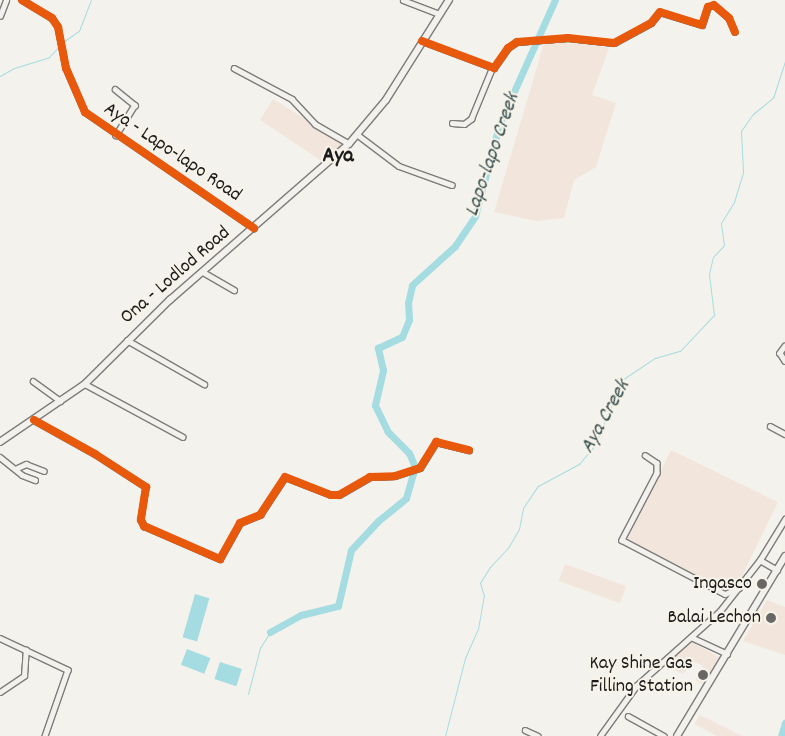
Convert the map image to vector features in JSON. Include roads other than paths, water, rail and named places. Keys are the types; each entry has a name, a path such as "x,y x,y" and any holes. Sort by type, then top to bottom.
{"highway":[{"path":"677,736 728,655 785,556"}],"main road":[{"name":"Ona - Lodlod Road","path":"0,442 85,384 127,340 349,144 386,100 422,40 449,0"}],"street":[{"path":"0,16 6,0"},
{"name":"Aya - Lapo-lapo Road","path":"22,0 52,18 58,28 66,68 79,103 93,120 254,228"},
{"path":"403,0 439,14"},
{"path":"452,123 464,124 471,119 492,68 497,66 512,45 533,39 614,43 651,23 660,12 702,25 710,5 729,18 735,32"},
{"path":"422,40 492,68"},
{"path":"234,68 292,99 315,124 349,144"},
{"path":"115,89 136,105 116,135"},
{"path":"358,135 399,166 452,185"},
{"path":"203,272 234,290"},
{"path":"127,340 204,384"},
{"path":"785,346 780,353 785,360"},
{"path":"34,381 61,401"},
{"path":"85,384 183,437"},
{"path":"34,420 95,454 146,487 141,520 144,526 220,559 240,523 260,515 285,477 338,495 370,477 395,476 420,468 436,442 469,450"},
{"path":"770,426 785,434"},
{"path":"646,455 657,463 657,473 622,540 725,594 740,587"},
{"path":"0,457 15,469 35,480"},
{"path":"15,469 26,464 44,471"},
{"path":"600,736 636,686 691,637 740,587 760,560 785,519"},
{"path":"760,560 777,570"},
{"path":"691,637 728,655"},
{"path":"0,638 68,670 45,736"},
{"path":"0,692 24,676 26,650"},
{"path":"628,716 664,736"},
{"path":"525,730 538,736"}],"water":[{"path":"195,594 209,598 197,641 183,637"},
{"path":"187,649 210,658 204,674 181,665"},
{"path":"220,662 242,669 236,686 214,679"}],"waterway":[{"path":"63,42 79,31 91,0"},
{"name":"Lapo-lapo Creek","path":"270,632 301,615 338,606 351,550 378,521 406,498 415,467 409,453 388,432 375,405 383,370 378,348 402,337 409,320 408,303 412,285 455,246 475,216 499,125 555,0"},
{"path":"0,76 14,68 49,57 60,45"},
{"name":"Aya Creek","path":"445,736 465,658 478,629 484,596 480,583 490,567 508,548 519,529 523,508 538,486 579,464 595,445 622,380 655,358 680,351 714,315 709,274 713,257 724,245 721,223 734,202 743,172 741,131 753,114 773,98 785,61"},
{"name":"Lapo-lapo Creek","path":"248,694 260,648 270,632"},
{"path":"781,736 785,723"}],"place":[{"name":"Ingasco","path":"762,584"},
{"name":"Balai Lechon","path":"771,618"},
{"name":"Kay Shine Gas Filling Station","path":"703,675"}],"district":[{"name":"Aya","path":"338,157"}]}
